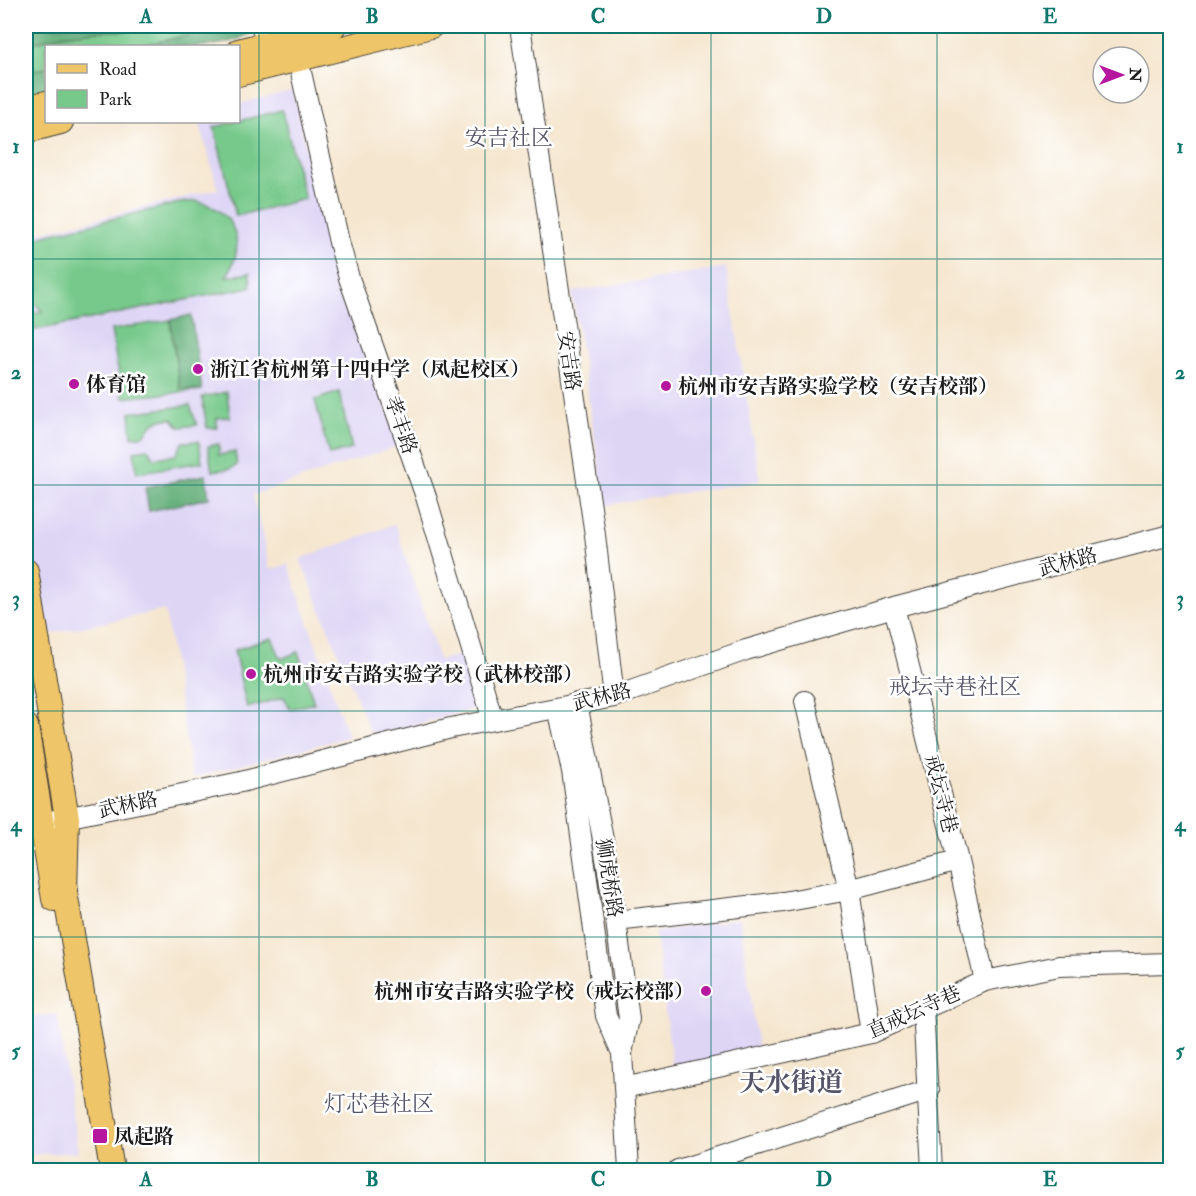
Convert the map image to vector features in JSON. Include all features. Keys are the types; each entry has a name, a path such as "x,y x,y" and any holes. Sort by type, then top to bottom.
{"main road":[{"path":"240,50 265,34 334,26"},
{"path":"240,74 431,26"},
{"path":"26,108 45,103"},
{"path":"26,131 57,123"},
{"path":"26,572 67,818 65,892 112,1170"},
{"path":"26,726 33,825 98,1170"}],"street":[{"name":"安吉路","path":"520,26 595,535 614,697"},
{"name":"孝丰路","path":"298,59 349,278 426,497 493,720"},
{"name":"武林路","path":"33,825 241,782 450,728 614,697 746,650 894,607 1170,535"},
{"name":"戒坛寺巷","path":"894,607 958,861 985,981"},
{"path":"805,701 849,890 871,1033"},
{"name":"狮虎桥路","path":"568,706 594,789 616,921 629,1020 622,1053 629,1170"},
{"name":"狮虎桥路","path":"568,706 572,771 606,1016 622,1053"},
{"path":"616,921 783,902 849,890 958,861"},
{"name":"直戒坛寺巷","path":"624,1088 871,1033 985,981 1059,966 1170,963"},
{"path":"923,1008 932,1170"},
{"path":"678,1170 928,1090"}],"shaded area":[{"name":"浙江省杭州第十四中学（凤起校区）","path":"293,90 340,292 401,445 253,495 270,570 288,564 348,737 192,778 165,610 44,635 26,486 26,236 218,189 199,123 240,123 240,104"},
{"name":"杭州市安吉路实验学校（安吉校部）","path":"726,267 760,481 605,505 572,292"},
{"path":"395,524 439,660 467,653 483,706 377,736 370,731 300,559"},
{"name":"杭州市安吉路实验学校（戒坛校部）","path":"740,918 758,1051 673,1070 655,932"},
{"path":"57,1014 78,1152 26,1155 26,1018"},
{"path":"79,1160 81,1170 26,1170 26,1163"}],"green space":[{"path":"26,26 149,26 125,31 94,31 63,35 35,42 26,47"},
{"path":"149,26 188,26 190,35 145,45 45,45 45,68 37,70 26,68 26,47 35,42 94,31 125,31"},
{"path":"188,26 256,26 257,29 244,37 216,45 145,45 190,35"},
{"path":"26,68 37,70 45,68 45,89 26,94"},
{"path":"282,110 305,199 236,216 214,127 240,123 240,120"},
{"path":"196,201 209,205 228,220 234,230 236,252 233,265 226,277 250,273 251,287 35,330 31,314 42,311 35,303 26,284 25,262 33,243 41,236"},
{"path":"191,315 202,390 180,389 170,320"},
{"path":"170,320 180,389 202,390 123,398 111,330"},
{"path":"227,392 230,417 217,418 217,428 207,428 202,397"},
{"path":"339,392 352,449 329,455 315,400"},
{"path":"190,405 197,425 180,427 172,419 163,420 152,424 145,435 132,437 130,413"},
{"path":"199,441 202,462 137,473 134,451 148,449 154,458 176,455 183,442"},
{"path":"219,444 219,455 235,452 237,465 230,469 212,471 208,446"},
{"path":"206,475 209,498 149,511 145,487"},
{"path":"272,638 281,659 298,652 314,703 290,709 284,697 247,708 234,650"}],"place":[{"name":"浙江省杭州第十四中学（凤起校区）","path":"198,369"},
{"name":"体育馆","path":"74,384"},
{"name":"杭州市安吉路实验学校（安吉校部）","path":"666,386"},
{"name":"杭州市安吉路实验学校（武林校部）","path":"251,674"},
{"name":"杭州市安吉路实验学校（戒坛校部）","path":"706,991"},
{"name":"凤起路","path":"100,1136"}],"district":[{"name":"安吉社区","path":"509,138"},
{"name":"戒坛寺巷社区","path":"955,687"},
{"name":"天水街道","path":"791,1083"},
{"name":"灯芯巷社区","path":"379,1104"}]}
